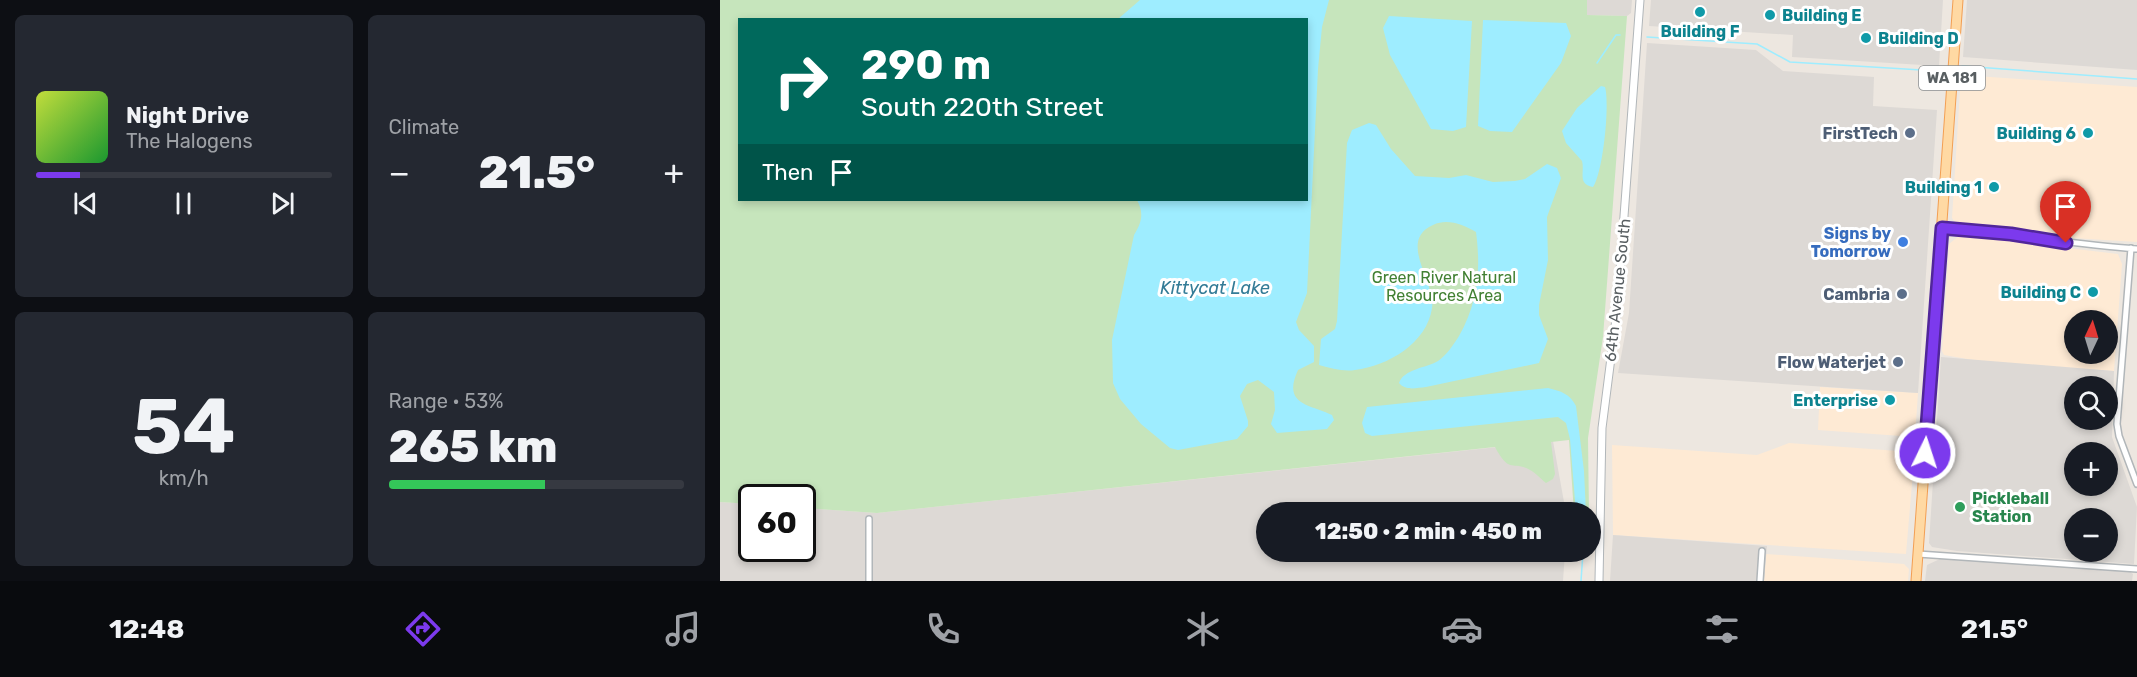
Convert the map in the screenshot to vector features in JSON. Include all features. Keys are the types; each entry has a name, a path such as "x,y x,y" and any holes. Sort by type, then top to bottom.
{"main road":[{"name":"WA 181","path":"1916,581 1958,0"}],"street":[{"name":"64th Avenue South","path":"1599,581 1602,541 1602,428 1618,306 1640,0"},
{"path":"1942,228 2011,234 2053,242 2134,249 2117,424 2119,436 2137,484"},
{"path":"868,519 869,581"},
{"path":"1760,581 1762,551"},
{"path":"1918,554 2137,569"}],"shaded area":[{"path":"1587,0 1632,0 1631,13 1627,16 1586,15"},
{"path":"1651,0 1943,0 1939,66 1792,57 1793,35 1649,26"},
{"path":"1967,0 2137,0 2137,70 1963,57"},
{"path":"1647,43 1756,50 1783,71 1874,77 1873,106 1937,110 1918,393 1618,373 1629,313"},
{"path":"1961,75 2137,87 2137,242 2056,237 2012,228 1959,224 1954,221 1952,218"},
{"path":"1960,235 2118,254 2122,264 2118,318 2118,310 2064,310 2064,364 2115,364 2114,371 1985,362 1944,355 1942,351 1949,244"},
{"path":"1941,357 2114,371 2114,376 2064,376 2064,430 2112,430 2114,442 2064,442 2064,496 2118,496 2118,454 2137,507 2134,564 2107,562 2118,562 2118,508 2064,508 2064,559 1932,547 1929,543"},
{"path":"1820,387 1918,393 1915,437 1818,430"},
{"path":"1553,441 1564,502 1256,502 1256,562 1564,562 1563,581 720,581 720,502 738,503 738,562 816,562 816,509 877,513"},
{"path":"1789,443 1912,452 1913,472 1906,554 1613,535 1612,445 1757,455"},
{"path":"1613,535 1767,546 1764,581 1610,581"},
{"path":"1766,554 1904,564 1909,569 1908,581 1764,581"},
{"path":"1942,558 2129,571 2133,574 2132,581 1925,581 1927,565"}],"green space":[{"name":"Green River Natural Resources Area","path":"720,0 1587,0 1587,15 1627,16 1603,337 1588,438 1589,502 1573,502 1569,440 1551,442 1555,474 1553,479 1546,483 1524,467 1508,464 1495,447 877,513 816,509 816,484 738,484 738,503 720,502"}],"water":[{"name":"Kittycat Lake","path":"1140,0 1329,0 1322,27 1318,69 1307,293 1296,322 1299,330 1314,346 1314,362 1298,370 1293,390 1300,402 1332,415 1334,420 1327,429 1277,433 1271,424 1275,410 1274,392 1258,380 1247,384 1240,396 1248,426 1237,439 1178,450 1170,448 1141,424 1120,399 1113,383 1112,340 1134,235 1141,217 1137,201 1308,201 1308,18 1119,18"},
{"path":"1389,16 1472,21 1466,127 1453,131 1431,129 1390,55 1383,28"},
{"path":"1483,20 1566,23 1571,36 1561,63 1512,132 1490,131 1478,126"},
{"path":"1601,86 1605,87 1606,122 1603,154 1593,187 1583,180 1582,161 1566,143 1562,131 1577,108"},
{"path":"1369,123 1376,125 1391,149 1415,176 1449,178 1466,175 1493,182 1515,181 1525,179 1547,164 1557,168 1561,178 1547,217 1548,260 1539,305 1539,315 1548,339 1539,363 1426,387 1408,388 1399,383 1406,375 1438,361 1447,353 1459,336 1474,298 1478,273 1476,232 1461,225 1444,222 1433,225 1423,232 1418,241 1420,263 1429,286 1432,308 1429,321 1414,342 1393,358 1368,368 1346,370 1319,365 1321,339 1335,329 1337,321 1347,143 1352,130"},
{"path":"1548,388 1557,390 1571,399 1576,406 1585,502 1575,502 1570,439 1566,423 1558,417 1372,436 1365,433 1362,423 1367,407"}],"waterway":[{"path":"1597,63 1616,35 1620,35"},
{"path":"1647,37 1757,44 1790,62 1938,71"},
{"path":"1962,66 2137,79"},
{"path":"1581,581 1582,562"}],"place":[{"name":"Building F","path":"1700,12"},
{"name":"Building E","path":"1770,15"},
{"name":"Building D","path":"1866,38"},
{"name":"FirstTech","path":"1910,133"},
{"name":"Building 6","path":"2088,133"},
{"name":"Building 1","path":"1994,187"},
{"name":"Signs by Tomorrow","path":"1903,242"},
{"name":"Building C","path":"2093,292"},
{"name":"Cambria","path":"1902,294"},
{"name":"Flow Waterjet","path":"1898,362"},
{"name":"Enterprise","path":"1890,400"},
{"name":"Pickleball Station","path":"1960,507"}],"route":[{"path":"1925,453 1942,228 2011,234 2066,243"}]}
